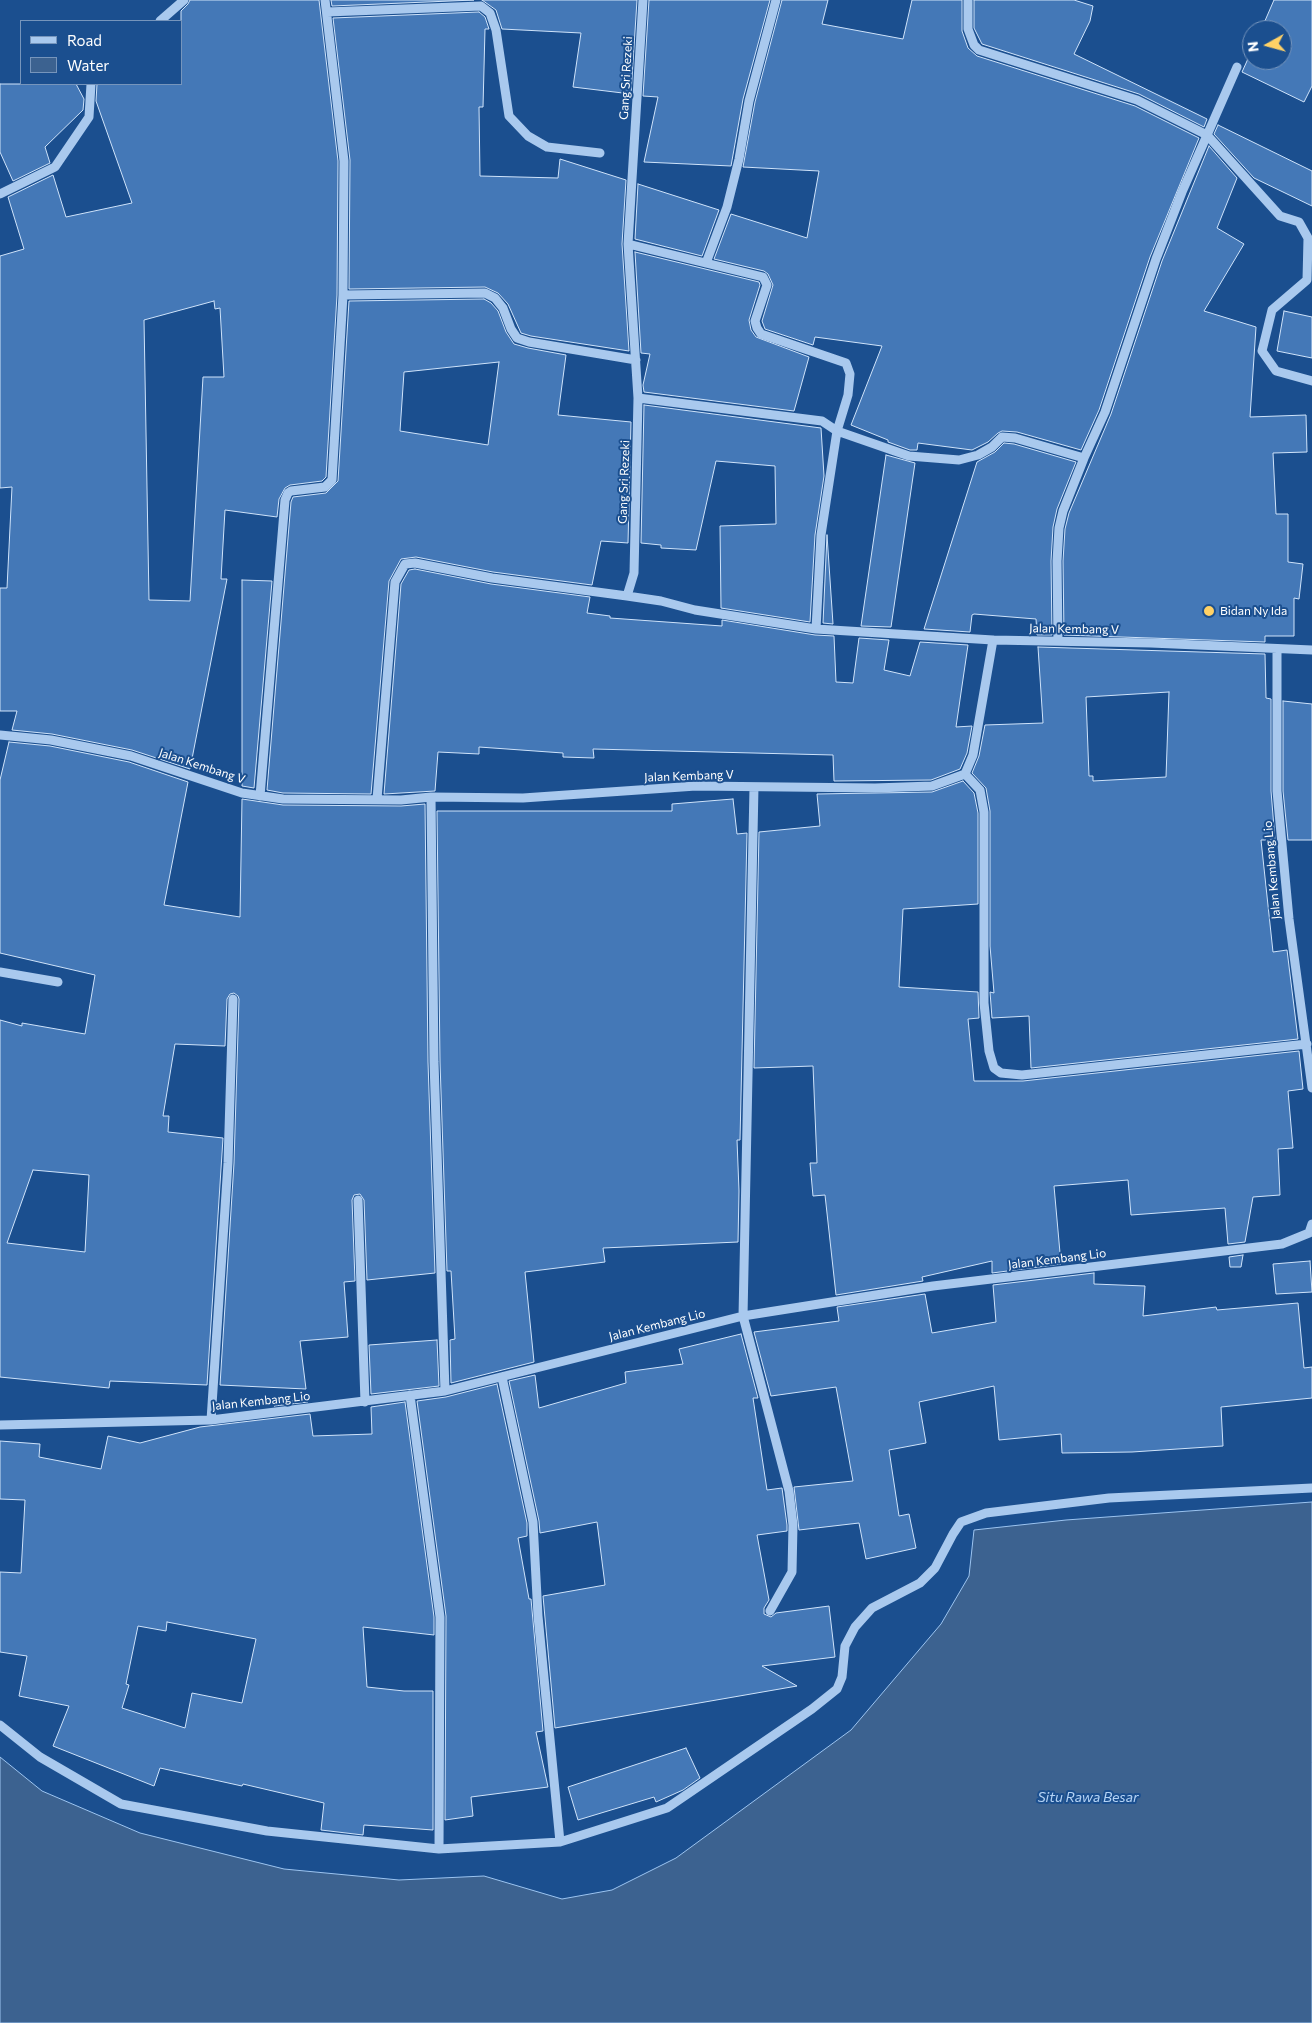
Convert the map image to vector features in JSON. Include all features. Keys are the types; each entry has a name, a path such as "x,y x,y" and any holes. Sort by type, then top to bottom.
{"street":[{"path":"161,20 184,0"},
{"path":"260,796 284,507 288,493 291,491 325,487 332,480 343,295 344,160 325,0"},
{"name":"Gang Sri Rezeki","path":"627,596 634,573 638,398 628,244 643,0"},
{"path":"706,263 729,197 739,160 750,101 776,0"},
{"path":"968,0 968,29 974,45 979,50 1137,100 1207,135 1280,216 1299,222 1308,238 1307,280 1272,310 1262,351 1276,371 1312,381"},
{"path":"327,12 481,6 490,14 496,30 509,116 528,136 547,147 600,153"},
{"path":"1058,641 1059,528 1063,511 1105,412 1159,251 1237,67"},
{"path":"0,194 55,167 89,117 91,85"},
{"path":"628,244 763,276 767,285 755,321 757,328 762,334 846,362 850,374 848,395 837,431 821,535 816,629"},
{"path":"343,295 485,293 495,298 503,308 511,329 517,338 636,360"},
{"path":"638,398 822,421 837,431 909,456 959,460 978,455 992,447 1002,437 1015,438 1084,458"},
{"path":"377,800 395,582 405,564 415,563 492,578 661,601 695,610 816,629 993,640 973,755 965,774 980,790 984,812 984,1003 989,1051 994,1068 1001,1073 1022,1074 1307,1044"},
{"name":"Jalan Kembang V","path":"993,640 1312,650"},
{"name":"Jalan Kembang Lio","path":"1277,649 1277,791 1289,919 1312,1088"},
{"name":"Jalan Kembang V","path":"0,735 51,740 131,756 242,793 284,799 523,798 696,786 875,788 932,786 965,774"},
{"path":"754,787 743,1316 789,1491 793,1525 792,1572 770,1611"},
{"path":"431,797 434,1062 445,1391"},
{"path":"0,972 58,982"},
{"path":"211,1420 228,1163 233,999"},
{"path":"358,1200 365,1402"},
{"name":"Jalan Kembang Lio","path":"0,1425 211,1420 445,1391 743,1316 933,1286 1282,1244 1309,1233 1312,1224"},
{"path":"502,1377 533,1522 538,1616 560,1842"},
{"path":"410,1396 440,1617 439,1849"},
{"path":"0,1725 40,1757 122,1804 266,1832 439,1849 560,1842 666,1808 812,1709 837,1689 842,1677 845,1646 855,1627 872,1608 920,1582 935,1568 961,1522 986,1513 1109,1498 1312,1488"}],"water":[{"name":"Situ Rawa Besar","path":"1312,1502 1312,2023 0,2023 0,1757 42,1791 140,1833 284,1869 399,1880 484,1876 562,1899 612,1890 676,1858 851,1730 941,1624 969,1576 974,1530 1066,1520"}],"building":[{"path":"190,0 319,0 338,161 337,295 326,477 322,481 290,485 285,488 279,499 277,517 225,510 221,579 227,579 190,769 132,750 52,734 12,730 17,711 0,711 0,588 7,588 12,487 0,488 0,256 24,249 8,197 53,175 66,217 132,203 96,101 97,85 182,85 181,11","holes":["214,301 215,309 220,308 224,377 203,377 190,601 149,600 144,320"]},
{"path":"331,0 474,0 332,6"},
{"path":"482,0 637,0 631,94 573,87 581,33 502,29 496,10"},
{"path":"649,0 770,0 743,99 731,166 644,162 658,97 643,96"},
{"path":"782,0 828,0 822,24 903,39 912,0 962,0 962,31 968,48 977,56 1135,106 1199,138 1150,257 1099,410 1081,450 1017,432 1002,431 988,442 972,450 918,443 917,450 910,450 851,425 882,346 815,337 813,345 765,329 762,321 773,285 768,274 764,271 714,259 731,214 807,238 819,171 743,167 755,102"},
{"path":"974,0 1074,0 1093,6 1090,21 1074,54 1207,119 1204,127 1139,94 982,44 974,28"},
{"path":"1274,0 1312,0 1312,86 1304,102 1242,72 1243,70 1292,70 1292,20 1265,20"},
{"path":"479,12 485,17 489,29 485,29 483,107 479,107 480,176 558,178 560,159 626,180 622,244 629,351 521,333 508,304 498,293 485,287 349,289 350,160 333,18"},
{"path":"0,84 77,85 84,99 83,110 45,147 50,163 13,181 0,152"},
{"path":"1218,125 1312,171 1312,206 1254,178 1214,134"},
{"path":"1209,146 1237,178 1217,228 1244,244 1204,311 1256,327 1250,417 1306,415 1307,452 1273,453 1276,514 1288,514 1288,562 1303,564 1299,599 1294,598 1294,636 1265,636 1265,642 1064,635 1063,561 1065,529 1069,513 1111,414 1162,261"},
{"path":"638,184 719,210 702,256 635,239"},
{"path":"635,252 759,282 760,285 749,320 751,330 756,337 809,357 794,411 644,392 643,385 650,354 641,353"},
{"path":"484,299 491,303 498,311 506,332 514,344 566,355 558,415 631,422 628,543 601,541 592,585 493,572 416,557 401,559 389,581 371,794 283,793 267,790 291,502 293,497 326,493 338,481 349,301","holes":["499,362 488,445 400,431 404,372"]},
{"path":"1284,311 1312,317 1312,358 1277,351"},
{"path":"644,405 821,428 824,476 815,535 810,622 721,608 720,526 776,524 775,466 716,461 696,550 661,548 661,545 641,543"},
{"path":"1004,443 1014,444 1076,462 1057,509 1053,527 1051,561 1052,635 1037,635 1036,619 974,614 972,615 970,632 924,629 977,462 995,452"},
{"path":"886,455 915,463 891,627 861,626"},
{"path":"827,535 833,624 823,623"},
{"path":"415,569 491,584 590,597 587,613 610,616 610,618 722,626 722,620 815,635 834,636 836,682 853,683 859,638 889,640 884,670 910,676 920,642 968,645 956,727 972,726 967,753 960,769 931,780 834,781 833,755 593,749 594,758 563,757 563,753 479,747 479,754 438,752 435,791 384,794 401,584 409,570"},
{"path":"242,580 272,581 254,788 242,786"},
{"path":"1038,647 1265,654 1266,698 1271,699 1271,791 1275,840 1261,840 1273,952 1287,950 1298,1039 1031,1068 1029,1016 992,1018 990,992 994,993 990,946 990,811 986,788 972,773 979,756 985,725 1043,723","holes":["1169,692 1166,777 1093,781 1093,776 1089,776 1086,697"]},
{"path":"1283,701 1312,704 1312,840 1288,840 1283,791"},
{"path":"9,742 50,746 129,762 188,782 164,905 240,917 242,799 283,805 401,806 425,804 428,1062 435,1273 367,1280 364,1200 360,1194 354,1195 352,1200 355,1281 344,1282 348,1337 300,1341 306,1389 220,1385 234,1163 239,999 234,993 230,994 227,999 225,1046 175,1044 163,1116 169,1116 168,1132 223,1138 207,1385 110,1381 109,1388 0,1377 0,1020 22,1026 22,1023 85,1034 95,975 0,953 0,780","holes":["33,1170 89,1175 85,1252 7,1243"]},
{"path":"963,781 974,793 978,813 978,904 903,909 899,987 978,992 979,1018 968,1019 974,1081 1023,1081 1299,1051 1303,1089 1288,1091 1293,1148 1278,1149 1280,1195 1253,1197 1245,1242 1228,1244 1225,1208 1131,1215 1128,1180 1054,1186 1061,1264 992,1273 992,1261 922,1277 923,1281 836,1295 825,1195 813,1196 810,1163 817,1163 813,1066 754,1068 759,832 820,826 817,794 932,792"},
{"path":"733,799 737,834 747,833 740,1140 737,1140 738,1242 603,1248 605,1262 525,1272 534,1362 451,1383 450,1340 455,1339 451,1271 447,1271 440,1062 437,811 672,811 672,804"},
{"path":"1243,1255 1241,1267 1230,1267 1229,1257"},
{"path":"1310,1261 1312,1292 1276,1294 1273,1264"},
{"path":"1094,1273 1094,1284 1145,1286 1143,1316 1216,1307 1217,1310 1298,1303 1304,1368 1312,1367 1312,1398 1221,1407 1223,1446 1132,1452 1062,1453 1061,1434 999,1440 994,1386 919,1402 926,1443 889,1450 899,1516 909,1514 916,1548 866,1559 859,1523 799,1530 794,1487 853,1481 836,1387 771,1396 754,1332 839,1321 837,1307 925,1294 932,1333 996,1322 993,1285"},
{"path":"741,1334 758,1398 753,1398 767,1490 782,1488 787,1525 787,1531 757,1535 769,1600 764,1608 764,1614 771,1617 776,1613 829,1606 835,1657 762,1666 797,1686 555,1728 543,1596 605,1585 597,1522 540,1533 509,1381 535,1375 539,1408 626,1383 625,1372 683,1364 679,1349"},
{"path":"437,1340 439,1386 371,1394 369,1345"},
{"path":"497,1384 527,1523 527,1536 518,1538 529,1599 531,1599 543,1731 536,1732 548,1787 471,1797 473,1816 445,1820 446,1616 417,1401 446,1397"},
{"path":"307,1397 308,1402 274,1406"},
{"path":"405,1402 434,1617 434,1635 363,1627 367,1687 404,1691 433,1691 433,1830 364,1825 363,1835 321,1830 324,1803 243,1784 242,1786 160,1768 154,1786 53,1746 69,1706 19,1696 27,1656 0,1652 0,1572 21,1573 25,1500 0,1499 0,1441 40,1444 39,1457 101,1469 108,1436 140,1443 200,1427 310,1414 313,1436 372,1434 371,1407","holes":["167,1622 256,1639 242,1703 192,1693 185,1728 122,1708 129,1685 126,1684 138,1626 166,1631"]},
{"path":"686,1748 700,1778 683,1790 656,1802 654,1797 578,1820 568,1787"}],"place":[{"name":"Bidan Ny Ida","path":"1209,611"}]}
